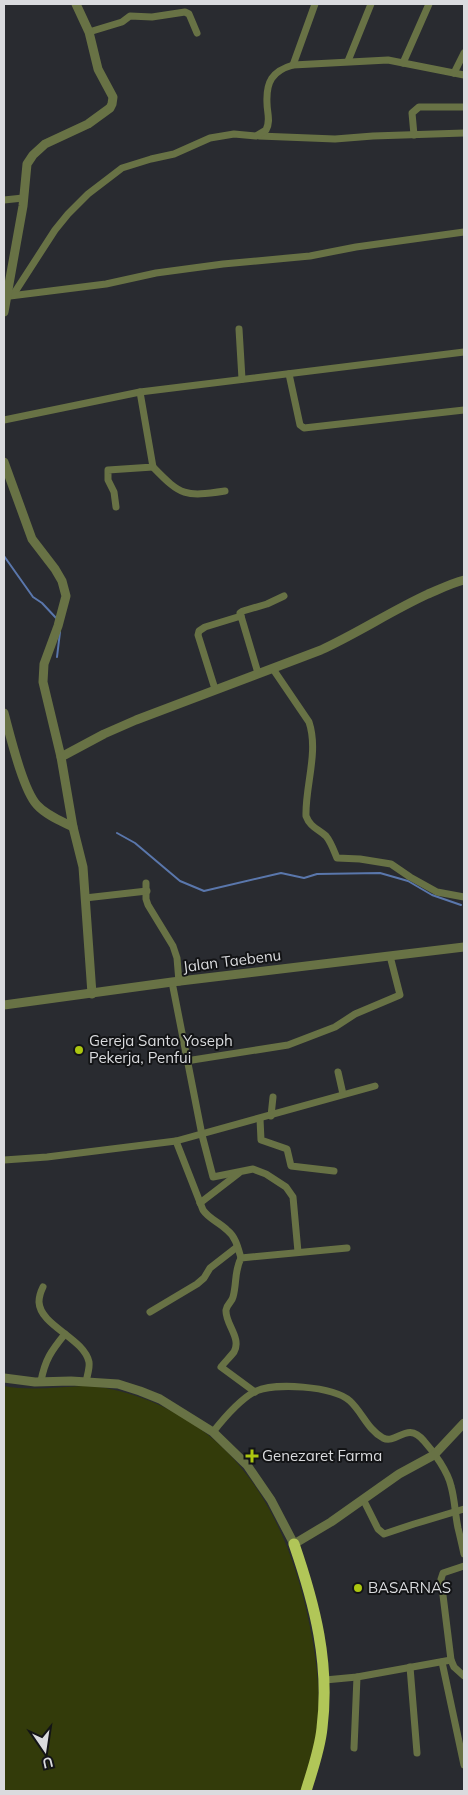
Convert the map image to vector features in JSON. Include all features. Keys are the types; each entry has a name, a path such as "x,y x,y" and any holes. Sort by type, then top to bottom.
{"highway":[{"path":"294,1544 307,1579 314,1608 325,1680 322,1730 306,1791"}],"street":[{"path":"4,312 10,296 27,164 33,155 45,144 88,124 110,108 112,104 113,97 98,69 89,32 76,4"},
{"path":"293,64 315,4"},
{"path":"348,61 371,4"},
{"path":"403,63 429,4"},
{"path":"89,32 122,22 130,16 152,17 184,12 189,14 197,33"},
{"path":"454,73 464,53"},
{"path":"256,136 262,134 269,126 267,103 270,82 281,68 293,64 377,60 464,75"},
{"path":"414,135 412,112 419,107 464,107"},
{"path":"10,296 68,214 101,183 122,168 174,154 210,138 234,134 335,139 464,133"},
{"path":"4,200 23,198"},
{"path":"10,296 106,284 130,278 223,264 310,256 356,246 464,232"},
{"path":"239,329 242,379"},
{"path":"4,420 140,392 464,352"},
{"path":"289,374 297,417 300,425 304,428 464,410"},
{"path":"140,392 153,467 172,487 180,491 189,494 225,491"},
{"path":"4,462 32,539 62,580 66,596 42,673 47,703 61,757 73,827 83,866 92,994"},
{"path":"116,507 114,492 108,480 108,470 153,467"},
{"path":"61,757 128,723 346,639 403,605 455,582 464,580"},
{"path":"258,673 240,613 284,596"},
{"path":"215,689 198,636 199,631 205,627 241,616"},
{"path":"272,669 309,722 312,739 306,816 311,826 328,838 337,858 360,859 391,864 437,892 464,897"},
{"path":"4,713 28,792 37,804 54,817 73,827"},
{"path":"146,883 146,899 151,911 173,946 177,958 176,982 186,1061 213,1177 253,1169 277,1180 293,1197 298,1252"},
{"path":"85,898 146,891"},
{"name":"Jalan Taebenu","path":"4,1005 464,947"},
{"path":"186,1061 288,1045 335,1027 355,1014 400,995 390,956"},
{"path":"338,1072 343,1094"},
{"path":"4,1160 64,1155 176,1141 375,1086"},
{"path":"271,1116 273,1097"},
{"path":"260,1119 261,1140 287,1149 291,1166 334,1170"},
{"path":"176,1141 200,1203 207,1216 228,1230 238,1247 241,1258 236,1268 234,1296 226,1312 236,1345 234,1352 221,1367 255,1392"},
{"path":"200,1203 241,1172"},
{"path":"150,1312 197,1284 204,1278 210,1268 238,1247"},
{"path":"241,1258 346,1248"},
{"path":"43,1287 39,1304 42,1312 76,1343 89,1362 86,1382"},
{"path":"41,1381 48,1357 65,1334"},
{"path":"4,1378 118,1384 160,1399 213,1432 246,1464 281,1517 294,1544 331,1522 400,1474 434,1456 464,1423"},
{"path":"213,1432 245,1399 255,1392 273,1388 297,1387 337,1394 350,1400 382,1438 389,1439 406,1432 414,1432 423,1439 445,1471 451,1485 464,1554"},
{"path":"363,1499 378,1529 384,1534 464,1509"},
{"path":"464,1566 443,1573 441,1578 451,1660 454,1668 464,1676"},
{"path":"325,1680 357,1677 451,1660"},
{"path":"442,1662 464,1765"},
{"path":"410,1667 417,1753"},
{"path":"354,1748 357,1677"}],"green space":[{"path":"4,1386 34,1388 90,1386 113,1389 142,1398 178,1414 208,1435 235,1460 257,1488 275,1520 290,1554 301,1590 315,1653 318,1680 317,1732 302,1791 4,1791"}],"waterway":[{"path":"4,556 33,597 42,603 57,619"},
{"path":"57,657 60,632"},
{"path":"117,833 135,843 180,881 204,891 281,873 304,878 317,874 380,873 408,881 432,895 461,905"}],"place":[{"name":"Gereja Santo Yoseph Pekerja, Penfui","path":"79,1050"},
{"name":"Genezaret Farma","path":"252,1456"},
{"name":"BASARNAS","path":"358,1588"}]}
